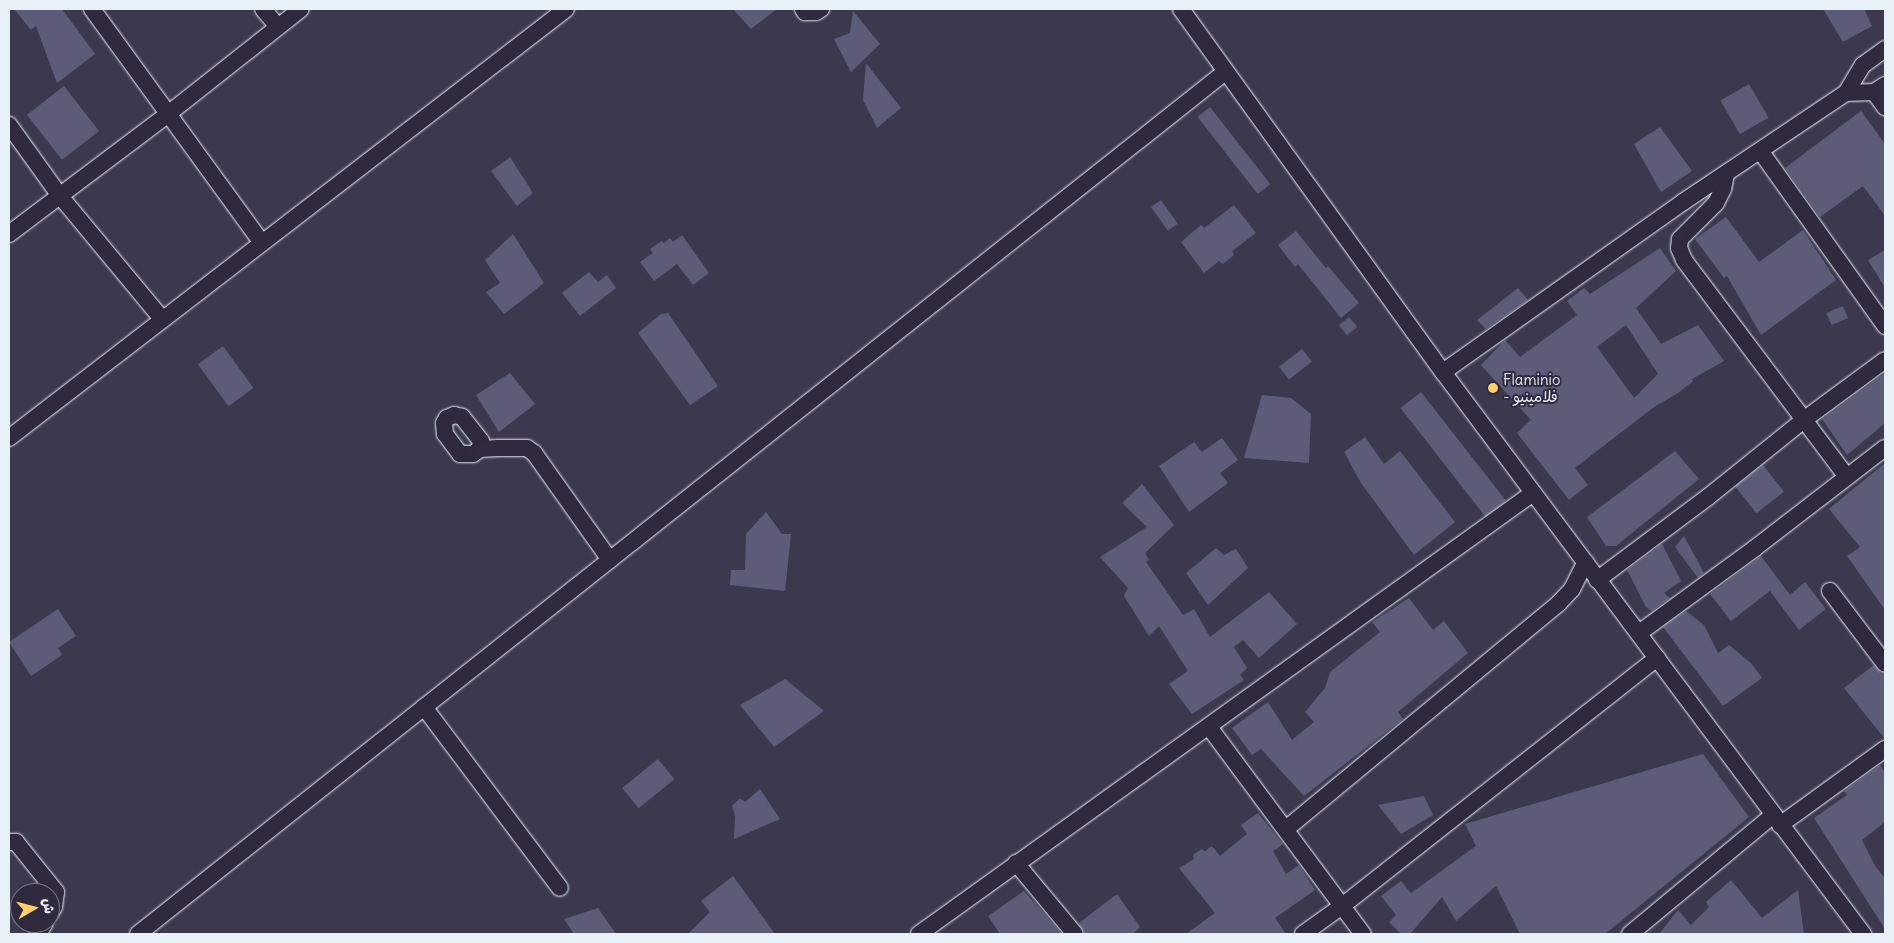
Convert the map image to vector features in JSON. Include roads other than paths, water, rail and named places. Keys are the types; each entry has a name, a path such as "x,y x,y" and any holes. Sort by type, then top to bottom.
{"street":[{"path":"92,9 262,243"},
{"path":"263,9 278,28"},
{"path":"9,234 168,114 301,9"},
{"path":"9,438 566,9"},
{"path":"803,9 805,12 816,12 820,9"},
{"path":"1181,9 1443,372 1863,934"},
{"path":"1443,372 1683,202 1846,93 1863,65 1885,48"},
{"path":"138,934 1225,72"},
{"path":"1846,93 1880,88 1885,107"},
{"path":"9,125 60,196 162,319"},
{"path":"1760,152 1885,326"},
{"path":"1726,174 1723,189 1716,203 1680,239 1679,248 1684,260 1846,476"},
{"path":"1597,580 1708,497 1805,419 1885,360"},
{"path":"480,450 527,448 534,453 610,560"},
{"path":"1639,633 1755,548 1846,476 1885,448"},
{"path":"919,934 1533,493"},
{"path":"1286,829 1559,603 1572,589 1586,562"},
{"path":"1830,591 1885,664"},
{"path":"1303,934 1342,906 1657,658"},
{"path":"424,707 560,888"},
{"path":"1209,727 1363,934"},
{"path":"1630,934 1776,820 1885,749"},
{"path":"9,842 16,842 49,883"},
{"path":"1016,863 1075,934"}],"place":[{"name":"Flaminio - فلامينيو","path":"1493,388"}]}
